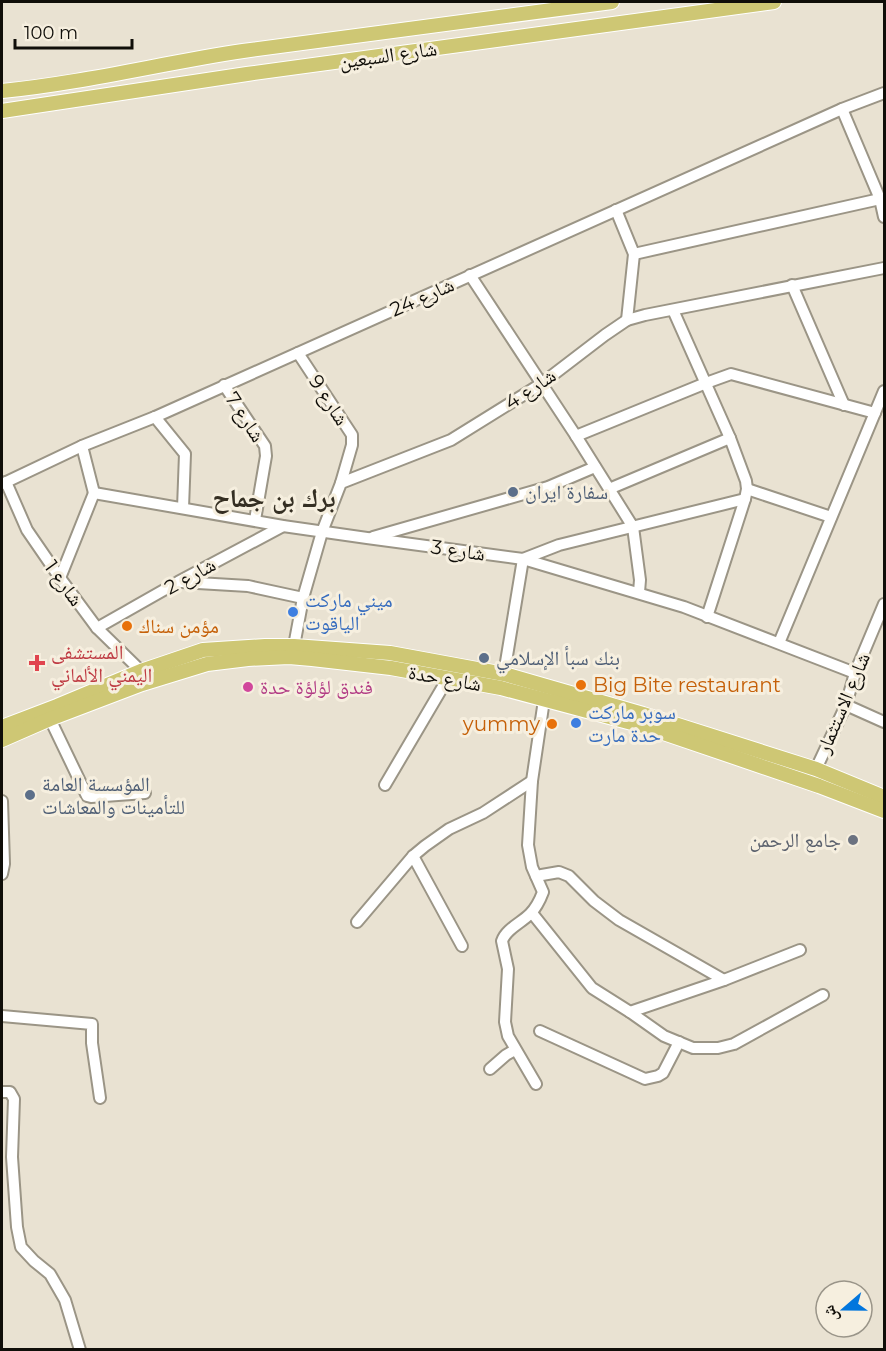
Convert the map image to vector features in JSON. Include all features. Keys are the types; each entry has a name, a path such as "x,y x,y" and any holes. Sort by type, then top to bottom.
{"main road":[{"name":"شارع السبعين","path":"2,91 136,70 201,57 612,2"},
{"name":"شارع السبعين","path":"2,111 247,74 774,2"},
{"path":"243,51 238,56 237,64 240,70 247,74"},
{"path":"201,57 208,61 211,68 210,75 205,81"},
{"name":"شارع حدة","path":"2,740 142,684 178,666 203,650 294,646 390,653 504,674 642,714 816,769 885,797"},
{"name":"شارع حدة","path":"2,727 141,671 248,659 290,657 391,668 501,688 643,726 885,811"}],"street":[{"name":"شارع 24","path":"4,483 82,446 155,417 842,109 885,93"},
{"path":"842,109 880,199 885,218"},
{"path":"634,254 880,199"},
{"path":"616,210 634,254 627,320"},
{"name":"شارع 4","path":"341,483 451,440 541,384 627,320 885,268"},
{"path":"470,275 633,527 640,580 639,592"},
{"path":"792,285 844,405"},
{"path":"673,310 730,438 746,481 746,494 707,617"},
{"name":"شارع 9","path":"298,353 352,435 352,445 341,483"},
{"path":"576,436 731,374 875,413"},
{"name":"شارع 7","path":"224,385 265,446 266,456 255,520"},
{"path":"779,643 885,391"},
{"path":"155,417 185,454 183,508"},
{"path":"609,489 730,438"},
{"path":"60,578 94,493 82,446"},
{"path":"367,538 548,487 595,467"},
{"name":"شارع 1","path":"4,483 27,530 60,578 97,628 141,671"},
{"path":"294,646 303,597 322,532 341,483"},
{"name":"شارع 3","path":"94,493 283,526 523,559 684,607 855,673"},
{"path":"504,674 523,559 559,545 633,527 746,494 831,517"},
{"name":"شارع 2","path":"97,628 177,582 283,526"},
{"path":"177,582 248,586 303,597"},
{"name":"شارع الاستثمار","path":"816,769 846,705 855,673 885,604"},
{"path":"385,785 448,678"},
{"path":"536,1084 508,1036 505,1022 508,969 502,941 507,932 532,913 543,892 532,867 528,845 532,782 544,700"},
{"path":"846,705 885,722"},
{"path":"50,719 87,796 145,793"},
{"path":"357,922 413,856 449,829 483,813 532,782"},
{"path":"2,801 4,864 2,874"},
{"path":"413,856 462,946"},
{"path":"536,876 559,872 569,876 594,901 619,920 724,980"},
{"path":"532,913 592,988 630,1011 664,1036 693,1048 718,1048 734,1044 823,995"},
{"path":"630,1011 724,980 800,950"},
{"path":"2,1016 92,1024 92,1043 100,1098"},
{"path":"540,1031 645,1079 663,1073 679,1042"},
{"path":"490,1069 506,1055 516,1050"},
{"path":"2,1092 10,1092 14,1099 12,1158 17,1227 21,1247 50,1274 60,1291 65,1300 80,1350"}],"place":[{"name":"سفارة ايران","path":"513,492"},
{"name":"ميني ماركت الياقوت","path":"293,612"},
{"name":"مؤمن سناك","path":"127,626"},
{"name":"بنك سبأ الإسلامي","path":"484,658"},
{"name":"المستشفى اليمني الألماني","path":"37,663"},
{"name":"Big Bite restaurant","path":"581,685"},
{"name":"فندق لؤلؤة حدة","path":"248,687"},
{"name":"سوبر ماركت حدة مارت","path":"576,723"},
{"name":"yummy","path":"552,724"},
{"name":"المؤسسة العامة للتأمينات والمعاشات","path":"30,795"},
{"name":"جامع الرحمن","path":"853,840"}],"district":[{"name":"برك بن جماح","path":"274,498"}]}
